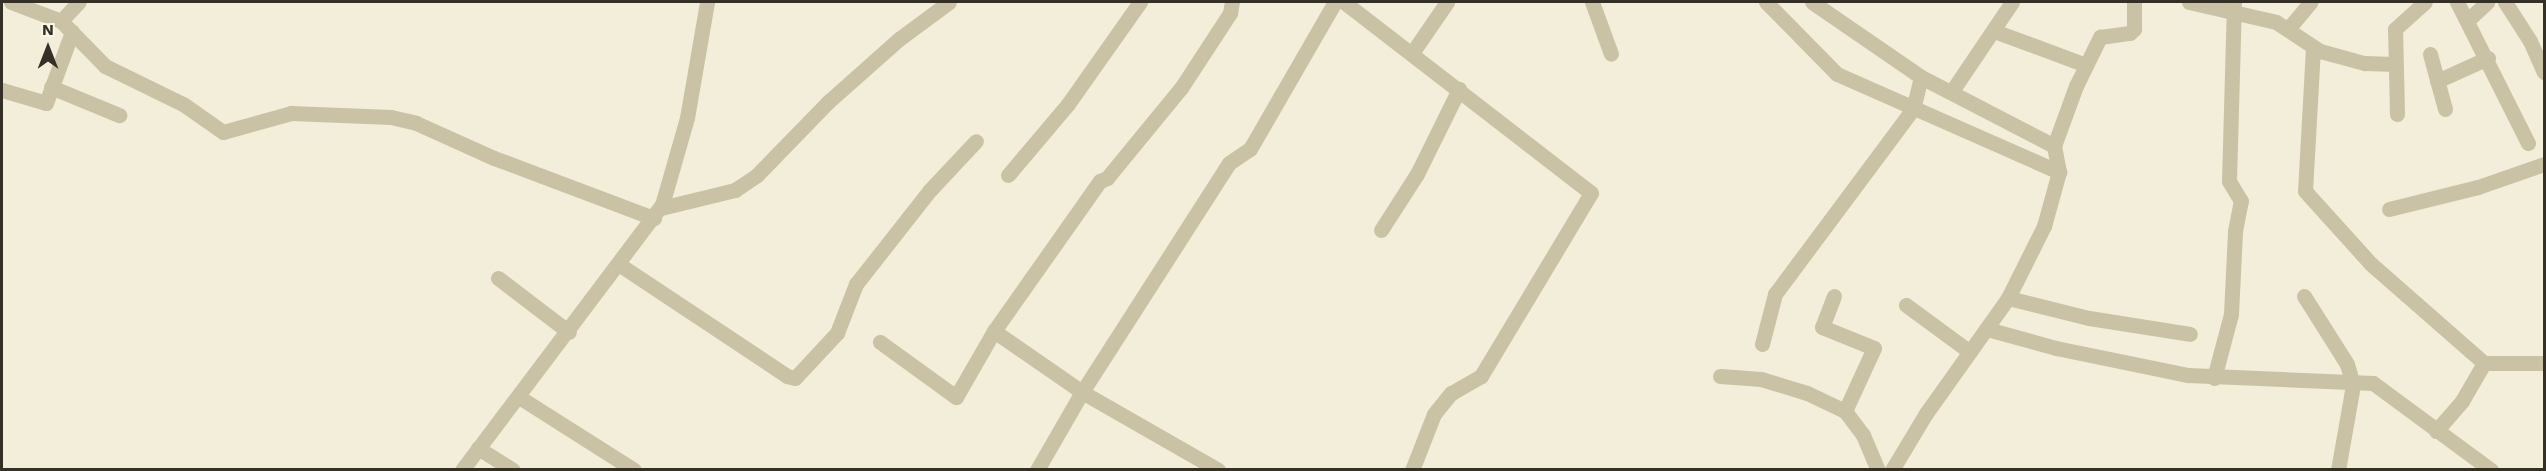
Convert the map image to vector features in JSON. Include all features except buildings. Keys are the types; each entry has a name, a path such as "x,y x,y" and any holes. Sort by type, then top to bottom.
{"street":[{"path":"11,2 66,26 88,53 105,66 183,104 223,132 291,113 391,117 416,123 494,158 657,213 735,190 757,175 837,94 899,39 949,2"},
{"path":"2,90 46,103 66,26 79,2"},
{"path":"462,470 620,265 657,213 687,118 707,2"},
{"path":"1008,175 1068,104 1140,2"},
{"path":"880,342 952,398 994,332 1100,181 1107,178 1181,88 1230,13 1232,2"},
{"path":"1037,470 1082,392 1229,163 1250,149 1335,2"},
{"path":"1344,2 1591,192 1481,376 1451,393 1434,414 1412,470"},
{"path":"1412,53 1447,2"},
{"path":"1592,2 1611,54"},
{"path":"1766,2 1837,74 2059,168"},
{"path":"1812,2 1920,80 1952,91 2054,148"},
{"path":"1952,91 2012,2"},
{"path":"1892,470 2008,298 2044,226 2059,168 2054,148 2086,65 2100,38 2108,33 2130,33 2134,29 2134,2"},
{"path":"2189,2 2233,7 2276,22 2313,48 2364,63 2395,64"},
{"path":"2288,29 2311,2"},
{"path":"2397,114 2396,25 2425,2"},
{"path":"2457,2 2469,19 2528,143"},
{"path":"2469,19 2487,2"},
{"path":"2505,2 2530,40 2544,72"},
{"path":"2214,378 2231,314 2240,208 2229,181 2233,7"},
{"path":"1994,31 2086,65"},
{"path":"2313,48 2305,191 2371,264 2484,363 2544,363"},
{"path":"2430,54 2445,109"},
{"path":"2437,81 2488,58"},
{"path":"1762,344 1775,294 1914,105 1920,80"},
{"path":"51,87 119,115"},
{"path":"1381,230 1417,174 1459,89"},
{"path":"620,265 787,376 795,378 837,333 856,284 930,190 976,141"},
{"path":"2389,209 2478,187 2544,164"},
{"path":"498,278 568,332"},
{"path":"1834,296 1822,327 1874,348 1845,411"},
{"path":"2304,296 2362,384 2436,431 2491,470"},
{"path":"2008,298 2089,318 2190,334"},
{"path":"1906,305 1970,352"},
{"path":"1987,329 2056,348 2214,378 2362,384"},
{"path":"994,332 1082,392 1198,465 1218,470"},
{"path":"2436,431 2462,401 2484,363"},
{"path":"1720,376 1761,380 1807,393 1845,411 1863,435 1878,470"},
{"path":"2338,470 2362,384"},
{"path":"519,397 633,470"},
{"path":"478,448 513,470"}]}
